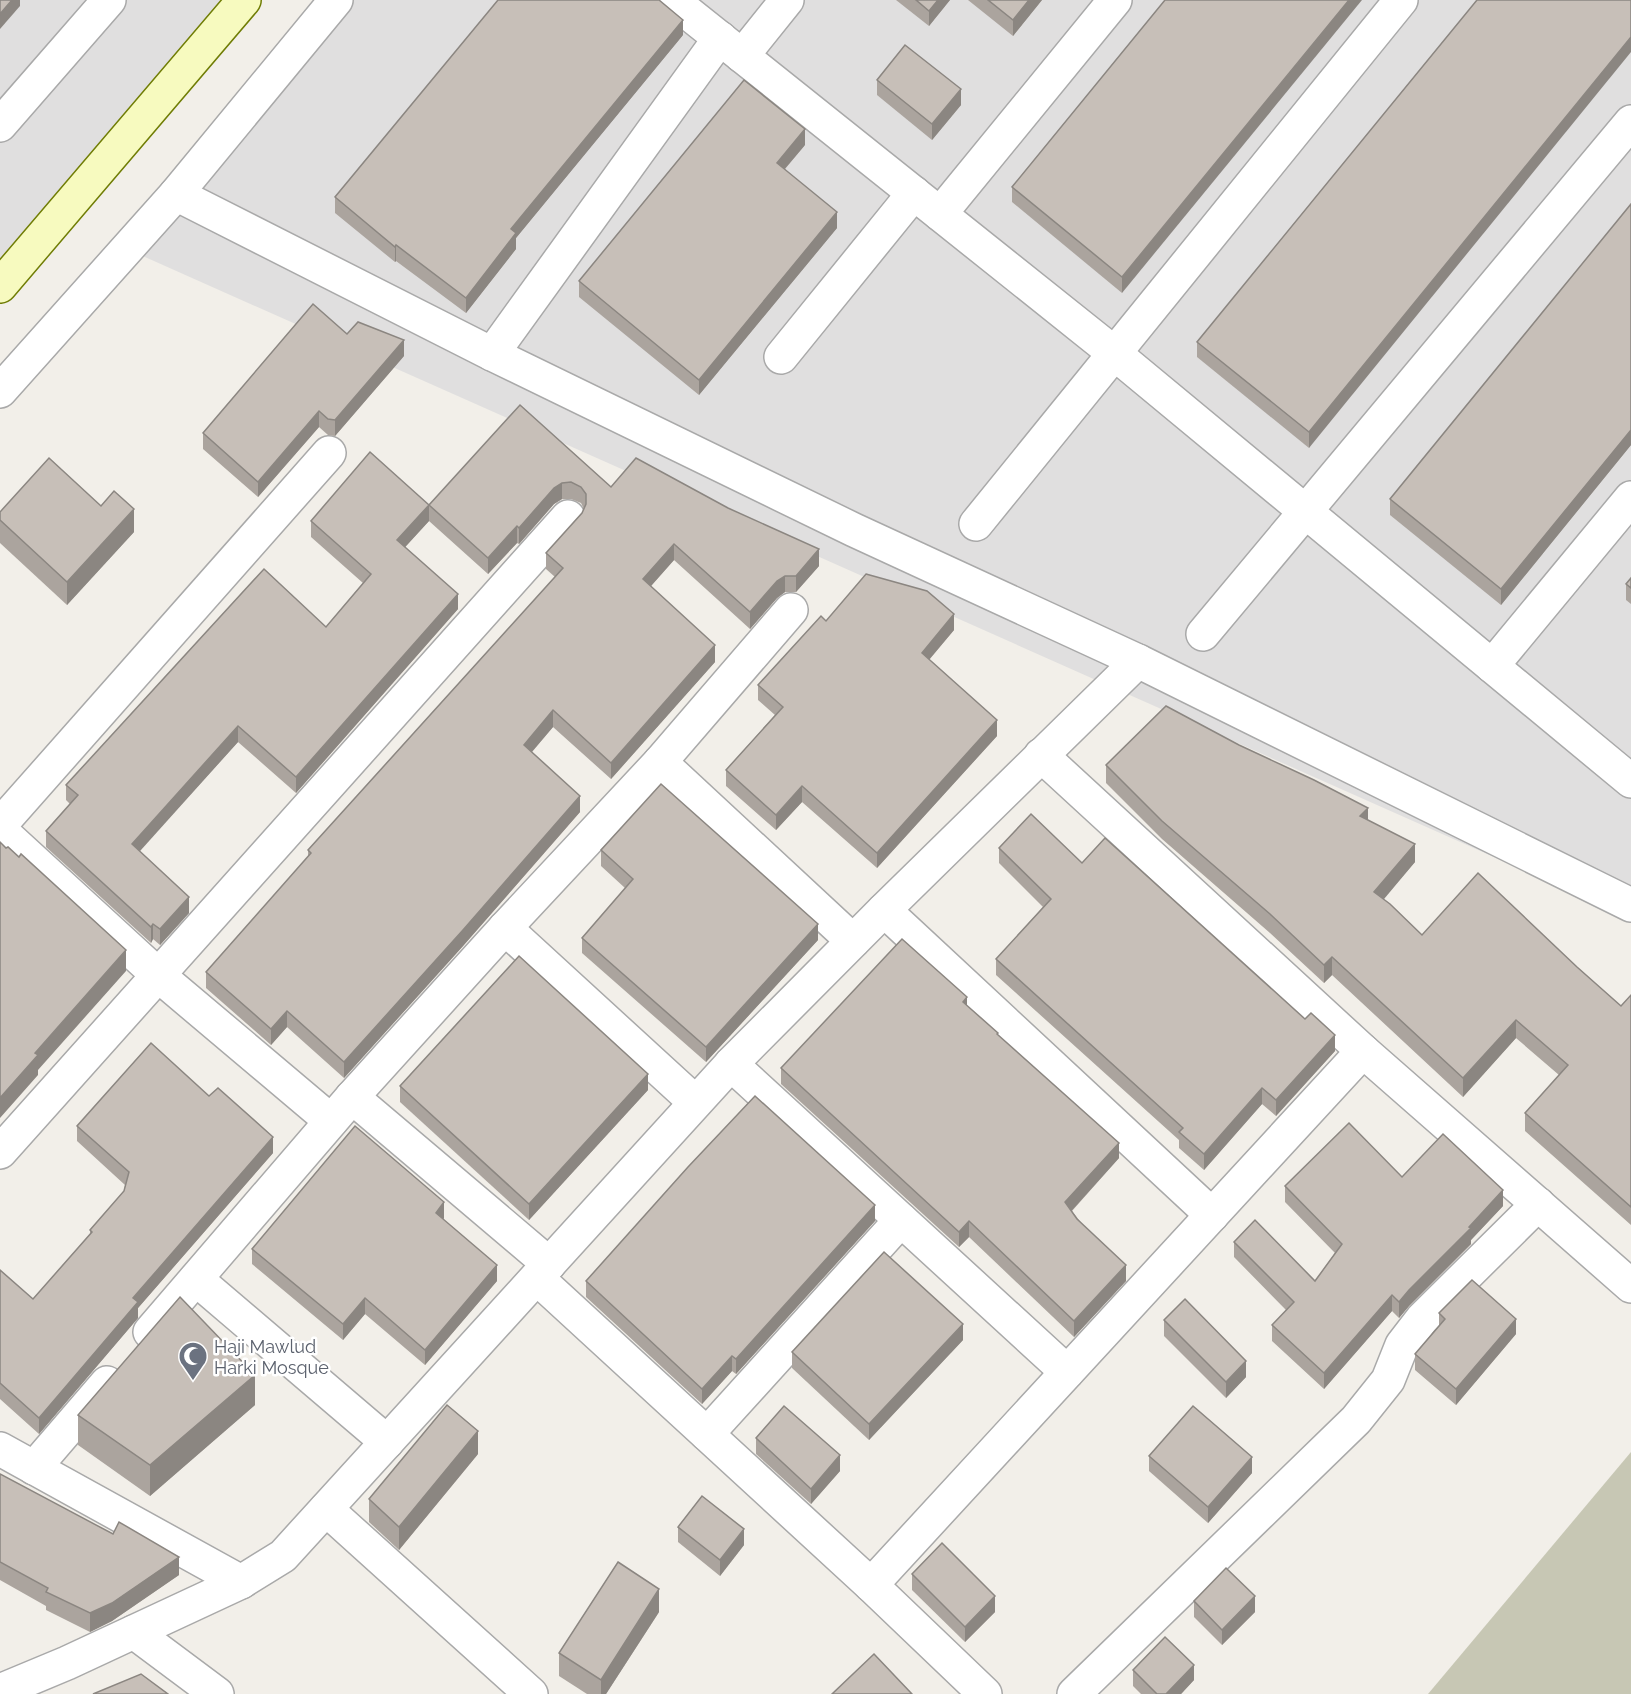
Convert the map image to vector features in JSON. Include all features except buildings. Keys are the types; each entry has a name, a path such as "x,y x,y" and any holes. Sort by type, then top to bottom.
{"street":[{"path":"0,286 244,0"},
{"path":"0,391 176,194 336,0"},
{"path":"672,0 1114,353 1631,781"},
{"path":"492,354 731,47 787,0"},
{"path":"940,214 1115,0"},
{"path":"976,524 1401,0"},
{"path":"0,125 91,6"},
{"path":"1203,634 1631,122"},
{"path":"781,357 914,193"},
{"path":"176,194 492,354 855,530 1138,661 1631,904"},
{"path":"0,825 329,453"},
{"path":"1492,666 1631,498"},
{"path":"0,1152 568,517"},
{"path":"34,1468 352,1096 660,762 791,610"},
{"path":"0,1691 67,1663 241,1582 283,1556 731,1064 1138,661"},
{"path":"1041,755 1363,1051 1631,1286"},
{"path":"660,762 853,941"},
{"path":"0,830 158,975 331,1120"},
{"path":"884,910 1212,1215"},
{"path":"506,928 695,1102"},
{"path":"871,1585 1363,1051"},
{"path":"731,1064 1067,1372"},
{"path":"352,1096 543,1271 706,1434 871,1585 985,1694"},
{"path":"1074,1694 1356,1420 1388,1380 1402,1345 1422,1319 1538,1204"},
{"path":"706,1434 901,1220"},
{"path":"196,1279 387,1442"},
{"path":"0,1449 241,1582"},
{"path":"326,1509 531,1694"},
{"path":"134,1632 217,1694"}],"shaded area":[{"path":"0,0 244,0 0,281"},
{"path":"340,0 1631,0 1631,918 127,249"},
{"path":"1631,1452 1631,1694 1428,1694"}],"place":[{"name":"Haji Mawlud Harki Mosque","path":"193,1382"}]}
